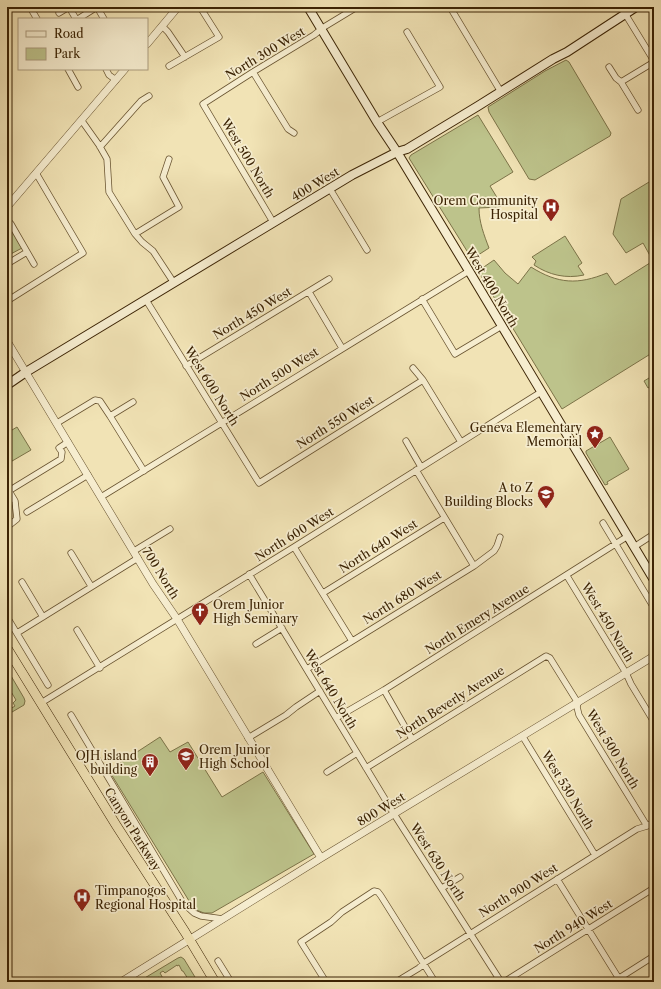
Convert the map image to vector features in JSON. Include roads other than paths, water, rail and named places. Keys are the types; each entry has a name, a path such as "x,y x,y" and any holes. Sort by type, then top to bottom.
{"highway":[{"name":"Canyon Parkway","path":"7,648 116,826 190,940 215,982"}],"main road":[{"name":"West 400 North","path":"308,7 469,270 654,580"},
{"name":"400 West","path":"7,385 26,372 352,175 396,152 407,149 553,59 567,52 623,10 636,7"}],"street":[{"path":"30,7 37,18"},
{"path":"79,18 97,7 103,18"},
{"path":"148,43 178,7"},
{"path":"169,66 219,37 200,7"},
{"name":"North 300 West","path":"203,104 357,7"},
{"path":"450,7 501,92"},
{"path":"59,14 69,8 76,18"},
{"path":"621,82 654,61 623,10"},
{"path":"162,26 168,32 185,57"},
{"path":"377,122 440,86 407,32"},
{"path":"609,67 616,78 621,82 638,110"},
{"path":"69,70 78,87"},
{"path":"107,70 116,80"},
{"path":"7,207 124,70"},
{"path":"253,72 288,129 294,133"},
{"path":"100,147 141,101 149,96"},
{"name":"West 500 North","path":"203,104 273,222"},
{"path":"82,121 107,159 109,192 135,234 142,242 154,251 174,283"},
{"path":"135,234 179,207 163,177 169,159"},
{"path":"7,301 83,253 36,173"},
{"path":"330,189 367,250"},
{"path":"7,220 11,224 34,264"},
{"path":"7,264 27,252"},
{"name":"North 500 West","path":"101,497 469,270"},
{"name":"North 450 West","path":"186,366 329,279"},
{"path":"309,292 342,348"},
{"path":"422,299 455,354 502,326"},
{"name":"West 600 North","path":"146,300 259,483"},
{"name":"700 North","path":"7,341 153,584 177,619 321,858"},
{"path":"413,368 423,380 461,442"},
{"name":"North 550 West","path":"259,483 423,380"},
{"name":"North 600 West","path":"41,703 100,668 541,392"},
{"path":"57,423 95,400 102,402 144,471"},
{"path":"110,416 133,402"},
{"path":"406,441 444,518 474,566"},
{"path":"7,527 17,518 15,501 8,492 61,459 62,452 59,448 68,442"},
{"path":"27,512 88,475"},
{"name":"North 640 West","path":"323,594 444,518"},
{"path":"603,523 654,608"},
{"path":"17,633 91,586 170,529"},
{"path":"634,546 654,534"},
{"name":"North Emery Avenue","path":"336,718 384,690 567,576 628,536"},
{"name":"North 680 West","path":"307,669 474,566 494,551 500,537"},
{"path":"294,547 352,641"},
{"path":"71,553 91,586"},
{"name":"West 640 North","path":"249,574 394,814"},
{"name":"West 450 North","path":"567,576 654,722"},
{"path":"22,582 43,616"},
{"path":"7,617 48,685"},
{"path":"256,644 282,628"},
{"path":"77,630 100,668"},
{"name":"West 500 North","path":"546,656 550,658 578,703 577,707 579,715 647,826"},
{"name":"North Beverly Avenue","path":"366,768 546,656"},
{"name":"800 West","path":"121,982 321,858 523,737 654,656"},
{"path":"384,690 412,739"},
{"path":"248,738 286,715 320,691"},
{"path":"71,715 183,903 194,913 201,916 223,918"},
{"name":"West 530 North","path":"523,737 595,855"},
{"path":"327,772 357,753"},
{"name":"West 630 North","path":"394,814 502,982"},
{"name":"North 900 West","path":"396,982 470,933 595,855 637,829 654,822"},
{"path":"442,888 460,877"},
{"path":"557,879 588,929 617,981 654,956"},
{"name":"North 940 West","path":"502,982 654,888"},
{"path":"326,982 301,942 374,891 378,892 381,896 435,982"},
{"path":"218,961 231,982"}],"place":[{"name":"Orem Community Hospital","path":"551,222"},
{"name":"Geneva Elementary Memorial","path":"595,449"},
{"name":"A to Z Building Blocks","path":"546,509"},
{"name":"Orem Junior High Seminary","path":"200,626"},
{"name":"Orem Junior High School","path":"186,771"},
{"name":"OJH island building","path":"150,777"},
{"name":"Timpanogos Regional Hospital","path":"82,912"}]}
